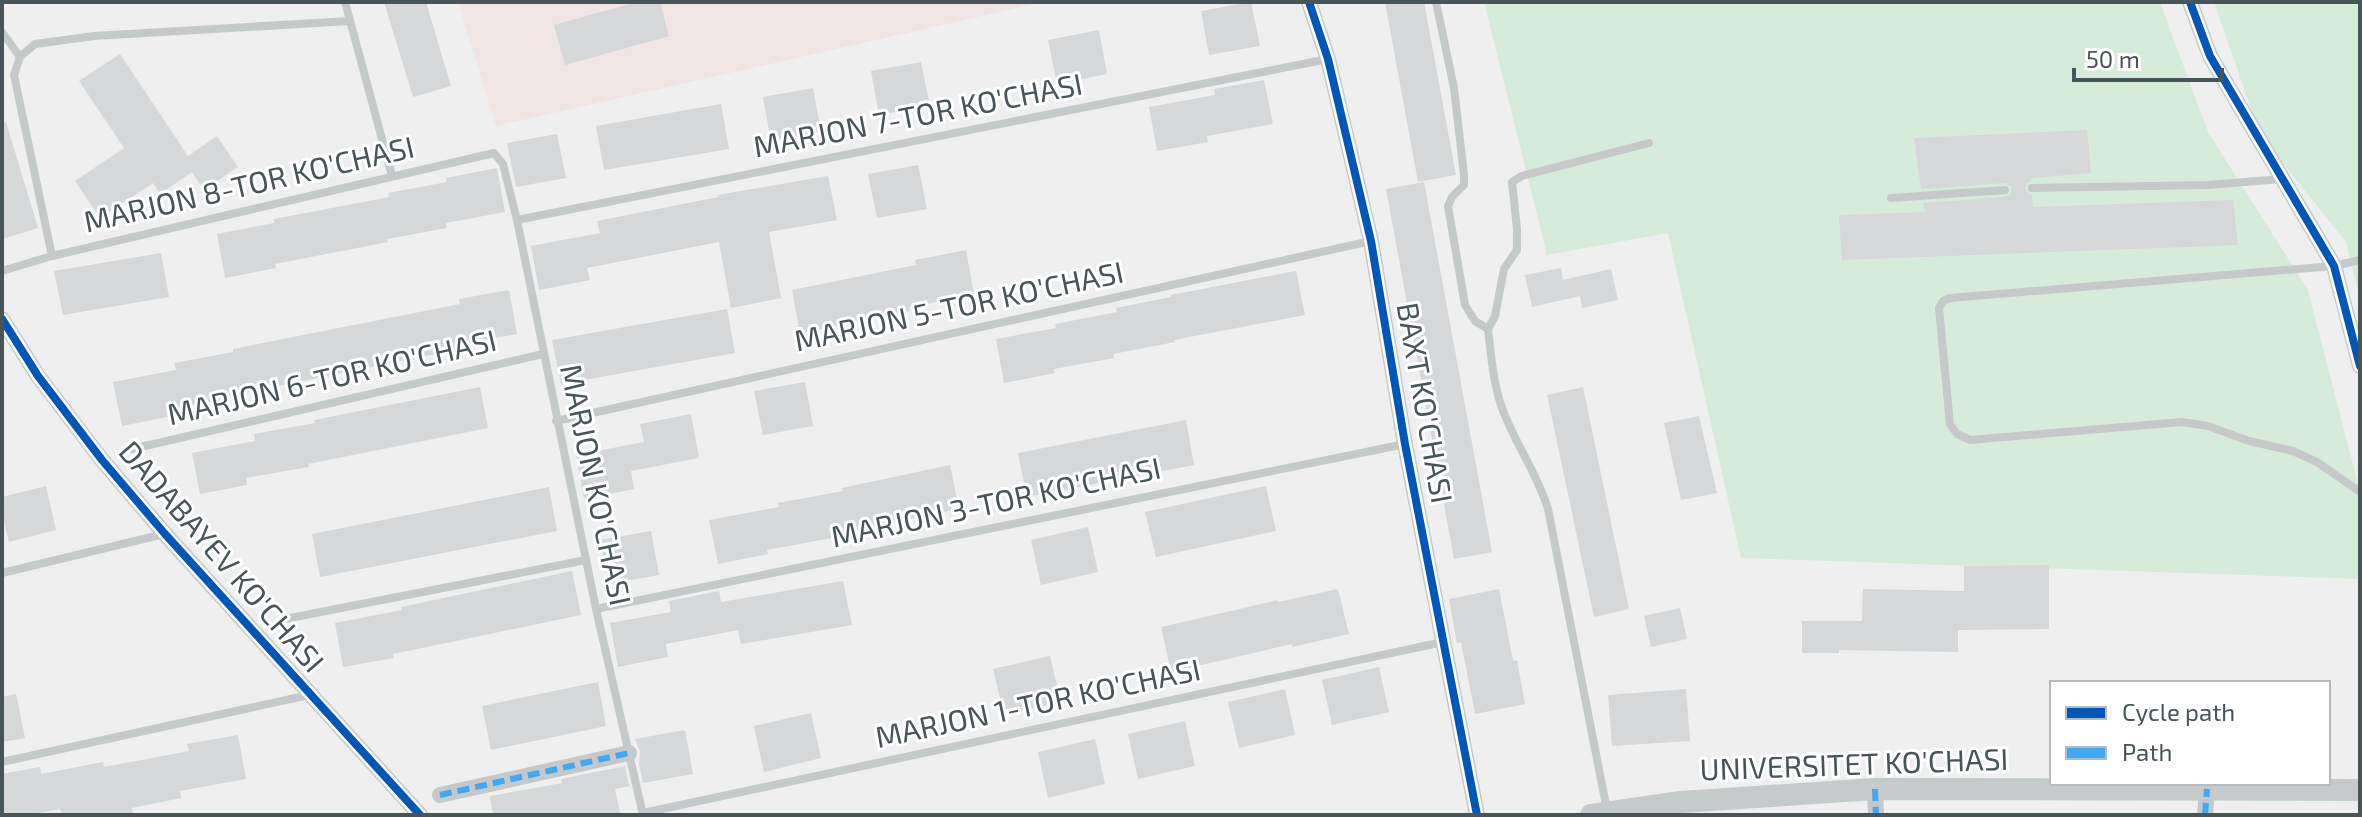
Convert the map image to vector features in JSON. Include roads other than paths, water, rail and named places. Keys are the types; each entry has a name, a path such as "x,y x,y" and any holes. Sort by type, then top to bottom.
{"main road":[{"name":"UNIVERSITET KO'CHASI","path":"1599,813 1681,802 1875,789 2360,790"}],"street":[{"name":"BAXT KO'CHASI","path":"1309,2 1328,59 1371,241 1405,444 1477,815"},
{"path":"2190,2 2210,56 2334,266 2360,366"},
{"name":"DADABAYEV KO'CHASI","path":"2,319 38,376 102,460 165,534 420,815"},
{"path":"440,795 629,753"},
{"path":"1875,789 1876,815"},
{"path":"2205,815 2207,789"}],"lane":[{"path":"345,2 392,176"},
{"path":"1436,2 1454,88 1464,181 1448,206 1465,305 1475,321 1488,329"},
{"path":"52,256 14,75 20,57 35,44 94,36 350,21"},
{"path":"2,32 20,57"},
{"name":"MARJON 7-TOR KO'CHASI","path":"517,220 1328,59"},
{"path":"1599,813 1548,509 1542,488 1501,406 1488,329 1495,316 1504,269 1517,250 1512,182 1522,176 1649,143"},
{"name":"MARJON 8-TOR KO'CHASI","path":"2,271 52,256 494,153 503,164"},
{"name":"MARJON KO'CHASI","path":"503,164 596,609 643,814"},
{"path":"2032,188 2208,185 2283,179"},
{"path":"1891,198 2005,190"},
{"name":"MARJON 5-TOR KO'CHASI","path":"556,421 1371,241"},
{"path":"2360,260 2334,266 1950,298 1943,301 1939,308 1950,424 1957,434 1970,440 2182,422 2208,426 2249,441 2293,451 2317,462 2360,492"},
{"name":"MARJON 6-TOR KO'CHASI","path":"132,449 543,354"},
{"name":"MARJON 3-TOR KO'CHASI","path":"596,609 1405,444"},
{"path":"2,573 165,534"},
{"path":"285,619 586,560"},
{"name":"MARJON 1-TOR KO'CHASI","path":"643,814 1443,642"},
{"path":"2,762 310,695"}]}
